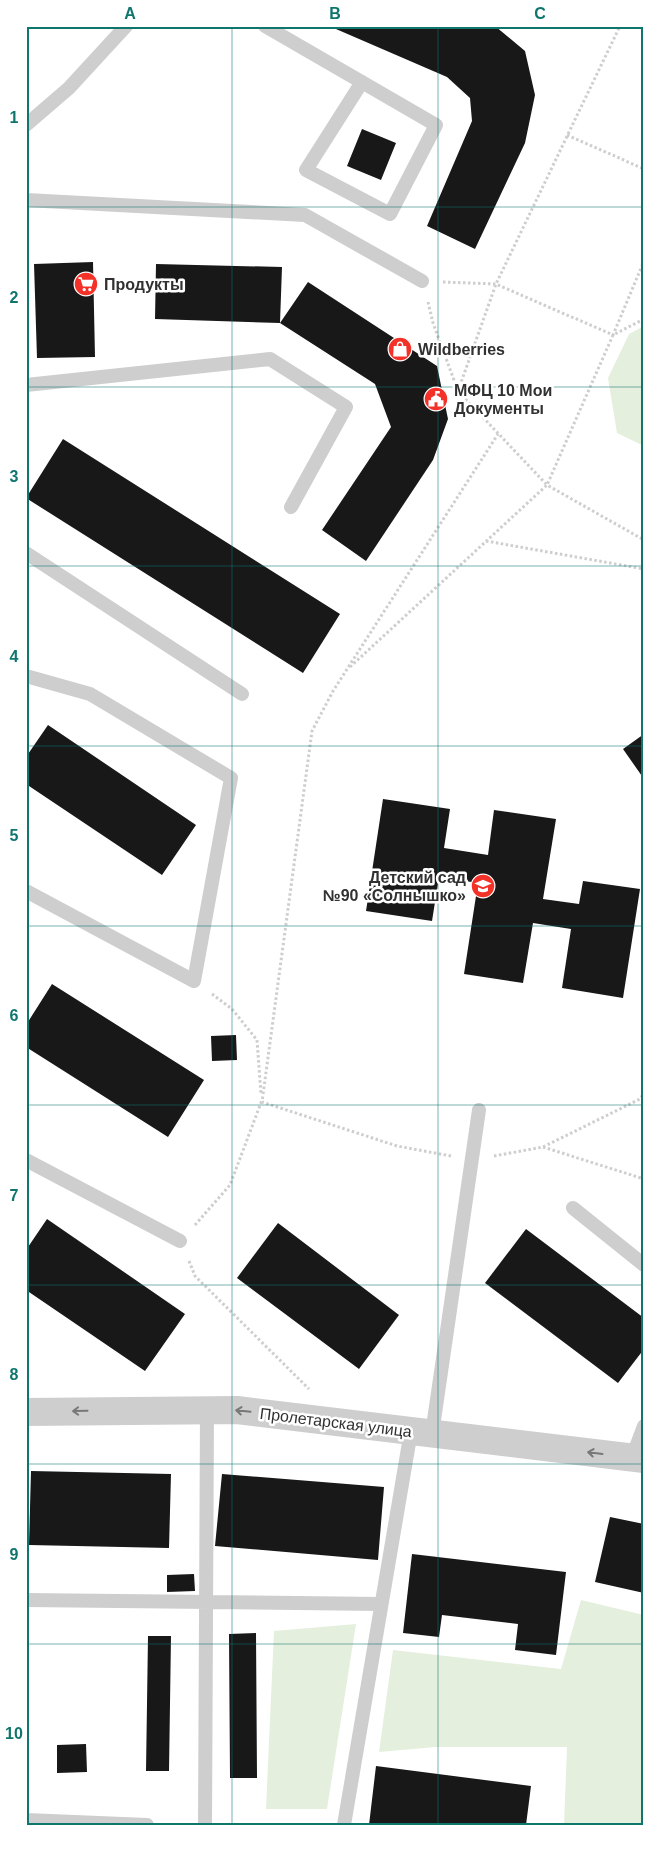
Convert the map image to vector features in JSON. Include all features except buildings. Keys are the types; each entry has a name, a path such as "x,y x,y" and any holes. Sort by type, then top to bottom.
{"street":[{"name":"Пролетарская улица","path":"26,1412 237,1410 638,1458"}],"lane":[{"path":"26,125 69,88 126,26"},
{"path":"264,26 362,82 436,126 390,214 306,170 362,82"},
{"path":"26,200 306,215 422,281"},
{"path":"26,384 270,359 346,407 291,507"},
{"path":"26,553 242,694"},
{"path":"26,676 90,694 231,778 194,981 26,891"},
{"path":"344,1825 381,1604 422,1432 479,1110"},
{"path":"26,1160 180,1241"},
{"path":"573,1208 644,1265"},
{"path":"205,1825 207,1410"},
{"path":"638,1458 644,1426"},
{"path":"26,1600 381,1604"},
{"path":"26,1820 147,1825"}],"path":[{"path":"458,391 496,284 620,26"},
{"path":"567,136 644,169"},
{"path":"346,670 546,485 644,261"},
{"path":"613,335 496,284 422,281 433,323 458,391 546,485 644,540"},
{"path":"613,335 644,319"},
{"path":"311,1391 195,1276 180,1241 230,1185 262,1102 312,731 346,670 498,434"},
{"path":"485,541 644,569"},
{"path":"194,981 232,1009 257,1040 262,1102"},
{"path":"542,1147 644,1179"}],"green space":[{"path":"644,326 644,446 617,433 608,378 629,334"},
{"path":"581,1600 644,1615 644,1825 564,1825 567,1747 436,1747 379,1752 393,1650 561,1669"},
{"path":"356,1624 327,1809 266,1809 274,1631"}],"place":[{"name":"Продукты","path":"86,284"},
{"name":"Wildberries","path":"400,349"},
{"name":"МФЦ 10 Мои Документы","path":"436,399"},
{"name":"Детский сад №90 «Солнышко»","path":"483,886"}]}
